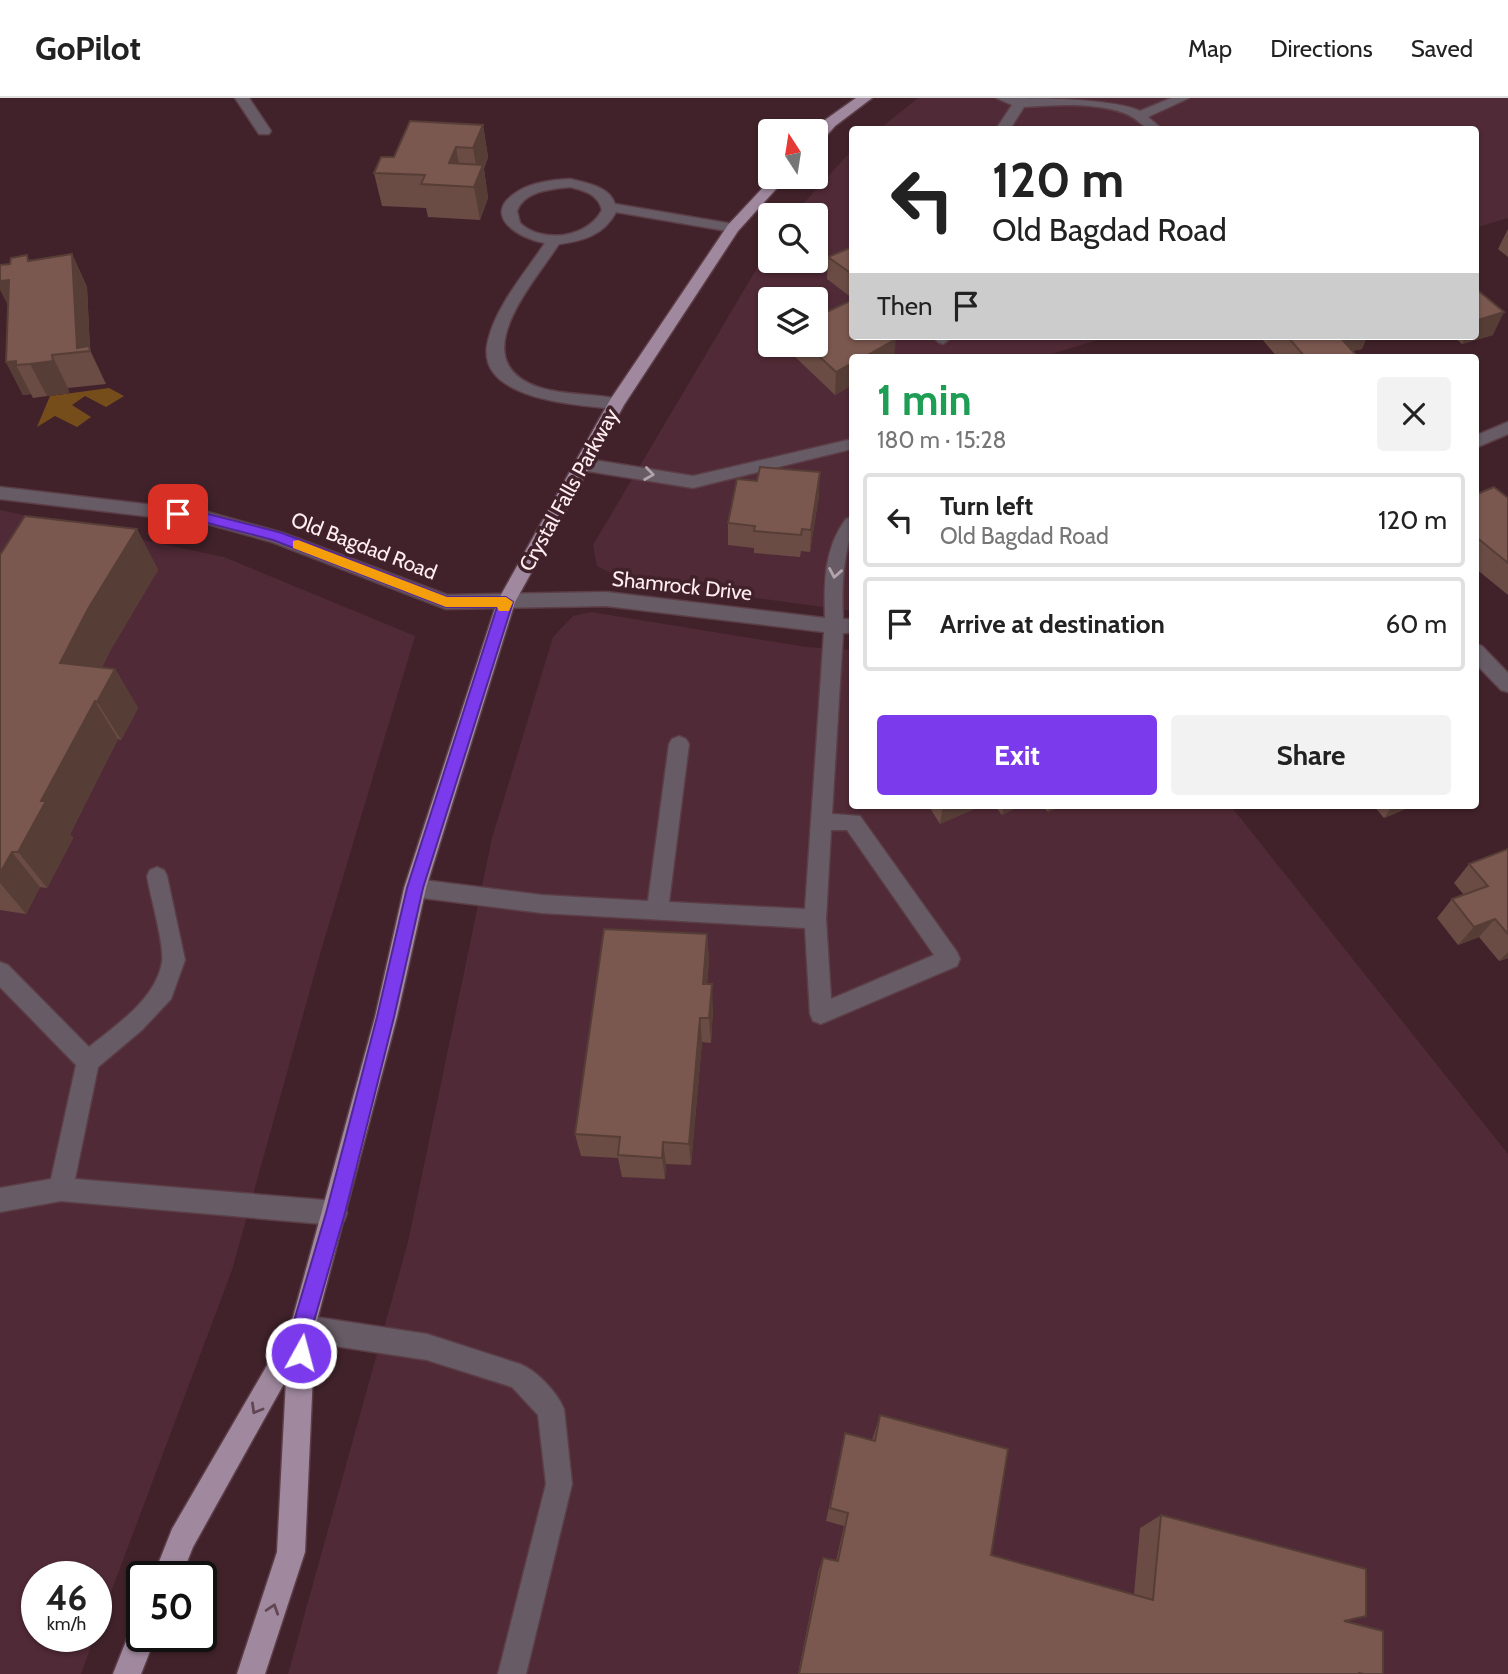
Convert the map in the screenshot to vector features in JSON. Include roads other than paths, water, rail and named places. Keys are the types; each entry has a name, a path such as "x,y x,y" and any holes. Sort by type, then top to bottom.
{"main road":[{"path":"828,125 865,98"},
{"name":"Crystal Falls Parkway","path":"251,1674 291,1552 302,1328 386,1017 415,888 506,602 616,404 733,228 769,189"},
{"name":"Crystal Falls Parkway","path":"173,1561 182,1539 302,1328"},
{"path":"127,1674 136,1652"}],"street":[{"path":"242,98 264,131"},
{"path":"1003,98 1020,103 1071,100 1129,110 1151,126"},
{"path":"1139,117 1182,98"},
{"path":"1005,126 1020,103"},
{"path":"610,207 609,216 602,226 575,238 554,240 526,234 515,227 510,218 510,209 515,200 538,187 570,184 597,191 610,207 733,228"},
{"path":"554,240 509,313 495,343 495,354 500,368 510,380 532,390 616,404"},
{"path":"1479,441 1508,427"},
{"path":"581,464 693,482 849,445"},
{"name":"Old Bagdad Road","path":"3,498 204,517 277,537 446,602 506,602"},
{"path":"821,822 853,822 949,960 821,1014 815,919 821,822 843,626 833,582 843,532 849,526"},
{"name":"Shamrock Drive","path":"506,602 606,599 843,626"},
{"path":"1479,655 1508,685"},
{"path":"657,912 679,744"},
{"path":"61,1189 88,1062 134,1023 163,992 174,960 157,876"},
{"path":"415,888 542,904 815,919"},
{"path":"0,972 88,1062"},
{"path":"0,1200 61,1189 335,1213"},
{"path":"302,1328 427,1347 520,1377 551,1409 559,1484 512,1674"}]}
